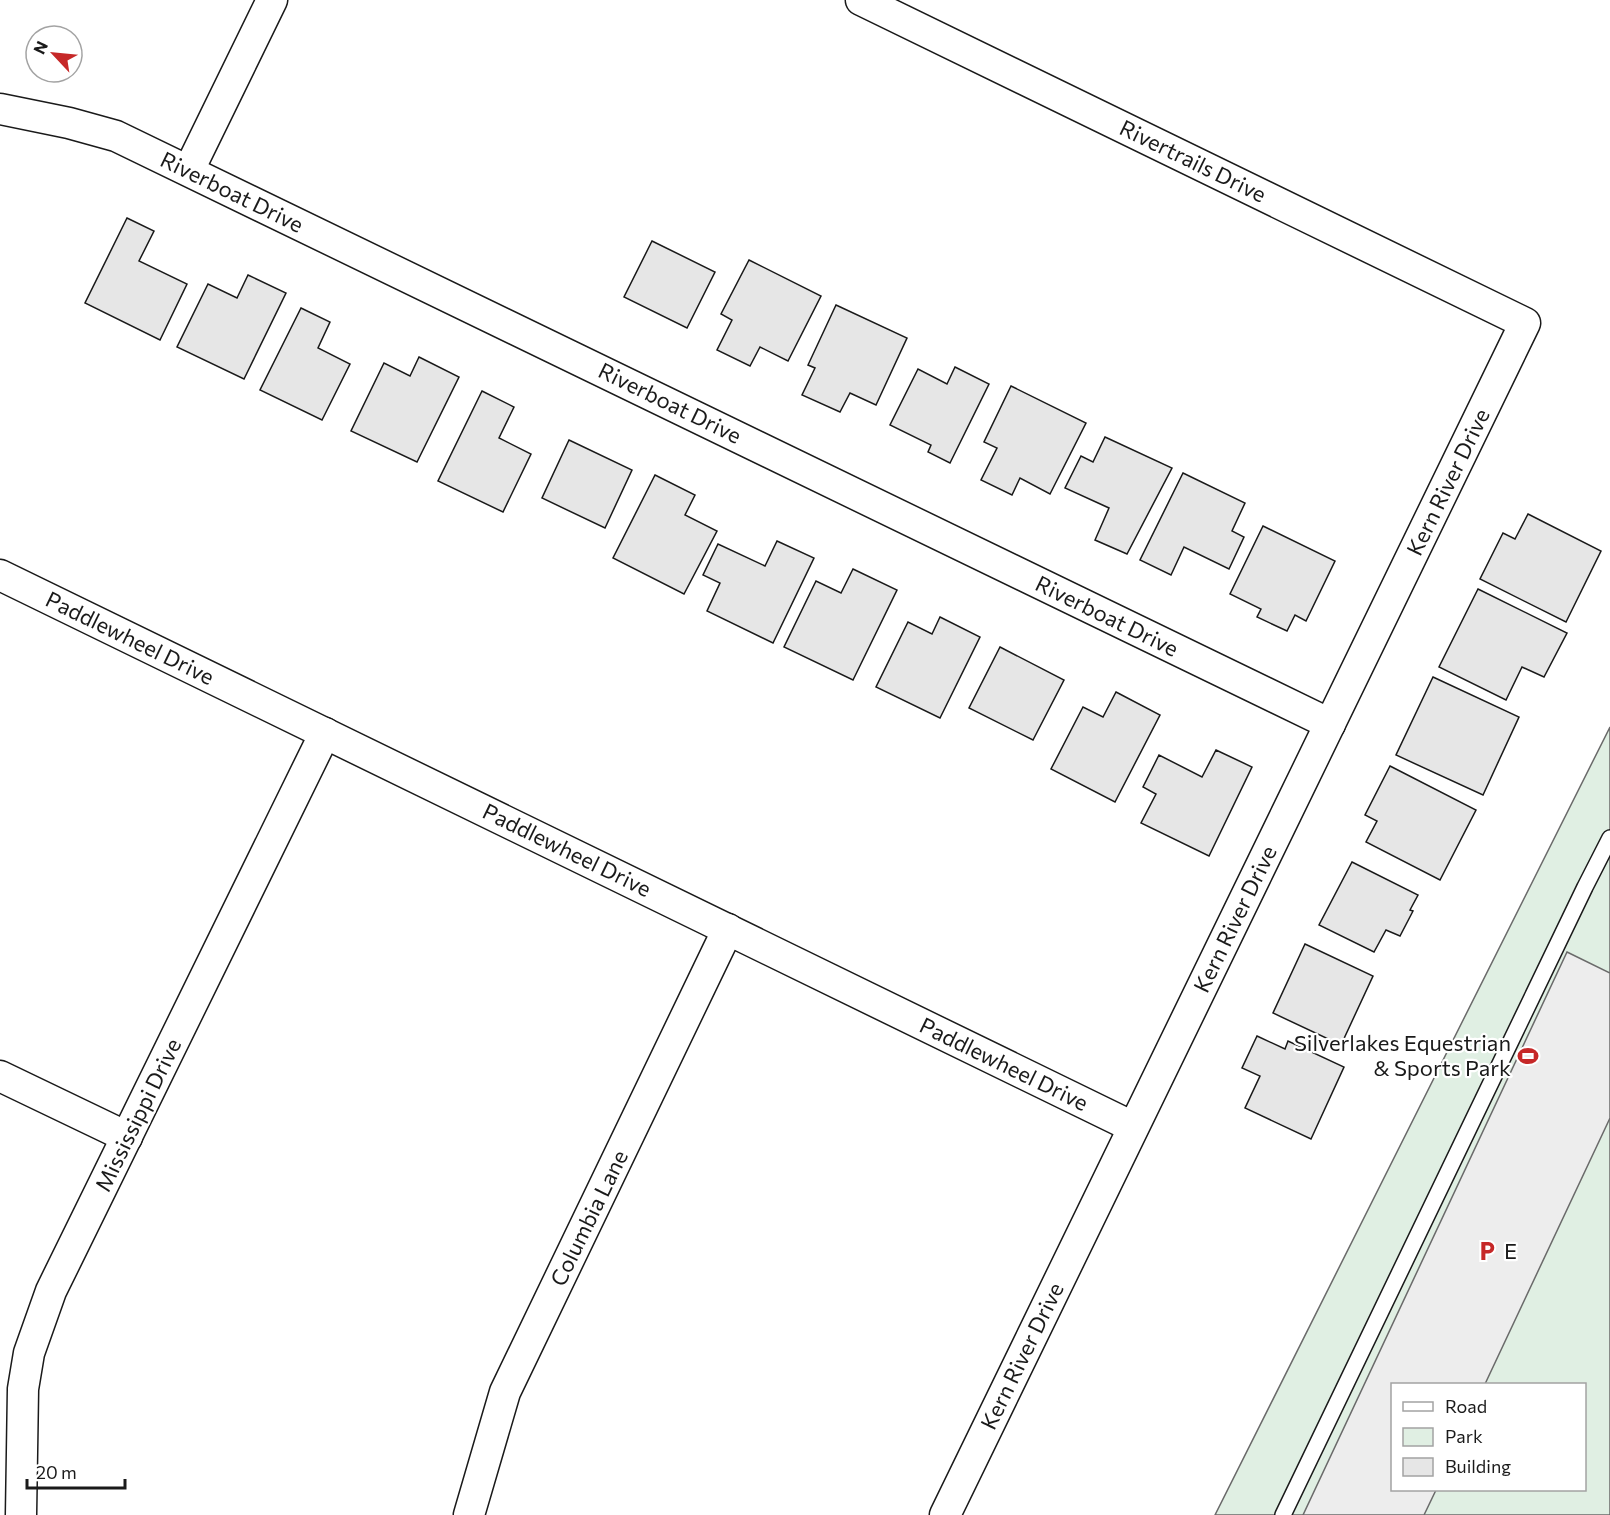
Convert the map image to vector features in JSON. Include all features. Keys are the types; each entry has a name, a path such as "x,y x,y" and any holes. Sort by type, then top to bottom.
{"street":[{"path":"189,170 272,0"},
{"name":"Rivertrails Drive","path":"861,0 1525,323"},
{"name":"Riverboat Drive","path":"0,109 69,123 116,136 1330,724"},
{"name":"Kern River Drive","path":"945,1515 1525,323"},
{"name":"Paddlewheel Drive","path":"0,575 1134,1127"},
{"name":"Mississippi Drive","path":"21,1515 11,1438 30,1353 51,1291 325,733"},
{"name":"Columbia Lane","path":"469,1515 505,1392 728,929"},
{"path":"0,1076 127,1137"}],"lane":[{"path":"1283,1515 1610,838"}],"green space":[{"name":"Silverlakes Equestrian & Sports Park","path":"1610,727 1610,1515 1215,1515"}],"shaded area":[{"name":"E","path":"1567,952 1610,973 1610,1118 1485,1383 1391,1383 1391,1491 1436,1491 1424,1515 1303,1515"}],"building":[{"path":"127,218 154,231 139,261 187,284 160,340 85,303"},
{"path":"652,241 715,272 687,328 624,297"},
{"path":"749,260 821,296 788,361 760,347 750,366 717,350 732,320 721,314"},
{"path":"248,275 286,293 244,379 177,347 208,284 237,298"},
{"path":"836,305 907,338 876,405 850,393 840,412 802,395 815,368 808,365"},
{"path":"301,308 330,322 318,348 350,364 322,420 260,390"},
{"path":"419,357 459,377 417,462 351,431 384,363 410,376"},
{"path":"955,367 989,384 950,463 928,452 931,445 890,425 918,369 947,384"},
{"path":"1011,386 1086,423 1050,494 1020,478 1012,495 981,480 997,448 984,442"},
{"path":"482,391 514,407 499,438 531,454 503,512 438,481"},
{"path":"1105,437 1172,468 1127,554 1095,540 1109,508 1065,488 1081,456 1093,462"},
{"path":"569,440 632,470 605,528 542,498"},
{"path":"1183,473 1245,503 1232,531 1244,537 1229,569 1184,547 1171,575 1140,560"},
{"path":"655,475 695,495 685,515 717,531 684,594 613,558"},
{"path":"1528,514 1601,551 1566,622 1480,579 1503,533 1515,539"},
{"path":"1263,526 1335,561 1306,621 1295,615 1287,631 1257,617 1261,609 1230,594"},
{"path":"777,541 814,558 773,643 707,611 720,583 703,575 718,544 765,566"},
{"path":"853,569 897,590 853,680 784,647 816,581 841,593"},
{"path":"1478,589 1567,633 1544,677 1522,667 1506,700 1439,667"},
{"path":"940,617 980,637 940,718 876,687 908,622 932,634"},
{"path":"1000,647 1064,680 1033,740 969,708"},
{"path":"1433,677 1519,717 1483,795 1396,755"},
{"path":"1116,692 1160,715 1115,802 1051,769 1083,707 1103,717"},
{"path":"1216,750 1252,767 1209,856 1141,823 1156,794 1143,787 1159,755 1202,777"},
{"path":"1390,766 1476,810 1440,880 1366,842 1377,821 1365,815"},
{"path":"1352,862 1418,895 1410,910 1413,911 1400,936 1386,930 1374,952 1319,925"},
{"path":"1305,944 1373,976 1341,1045 1273,1013"},
{"path":"1257,1036 1285,1049 1288,1041 1344,1067 1311,1139 1245,1108 1260,1076 1242,1068"}],"place":[{"name":"Silverlakes Equestrian & Sports Park","path":"1528,1056"},
{"name":"E","path":"1487,1251"}]}
